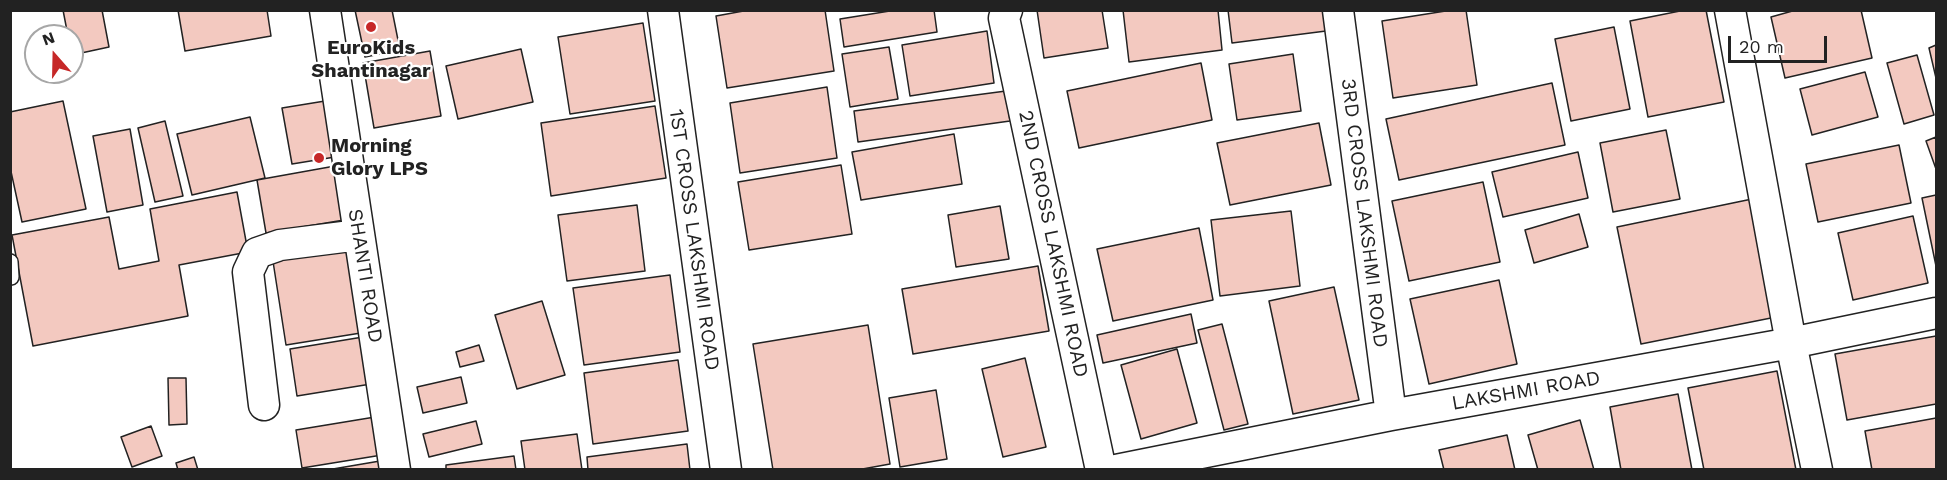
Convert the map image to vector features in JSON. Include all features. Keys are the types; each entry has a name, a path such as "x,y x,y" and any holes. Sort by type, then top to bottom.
{"street":[{"name":"SHANTI ROAD","path":"325,10 395,470"},
{"name":"1ST CROSS LAKSHMI ROAD","path":"663,10 726,470"},
{"name":"3RD CROSS LAKSHMI ROAD","path":"1338,10 1391,415"},
{"path":"1730,10 1791,343 1817,470"},
{"name":"2ND CROSS LAKSHMI ROAD","path":"1006,14 1101,470"},
{"path":"264,405 248,272 257,253 280,245 359,235"},
{"name":"LAKSHMI ROAD","path":"1116,470 1391,415 1791,343 1936,313"}],"building":[{"path":"63,10 102,10 109,47 84,52 84,24 66,24"},
{"path":"178,10 267,10 271,36 185,51"},
{"path":"355,10 392,10 400,50 365,57"},
{"path":"749,10 825,10 834,71 727,88 716,16"},
{"path":"896,10 934,10 937,32 844,47 840,19"},
{"path":"1037,10 1102,10 1108,48 1044,58"},
{"path":"1123,10 1218,10 1222,50 1129,62"},
{"path":"1228,10 1323,10 1326,31 1232,43"},
{"path":"1452,10 1466,10 1477,85 1393,98 1382,21"},
{"path":"1685,10 1706,10 1724,102 1648,117 1630,21"},
{"path":"1796,10 1861,10 1872,58 1785,78 1771,17"},
{"path":"643,23 655,101 570,114 558,37"},
{"path":"1614,27 1630,109 1571,121 1555,39"},
{"path":"987,31 994,83 910,96 902,45"},
{"path":"1936,45 1936,78 1929,48"},
{"path":"889,47 898,99 850,107 842,54"},
{"path":"521,49 533,102 458,119 446,66"},
{"path":"430,51 441,116 374,128 363,63"},
{"path":"1293,54 1301,111 1237,120 1229,64"},
{"path":"1917,55 1934,115 1904,124 1887,63"},
{"path":"1201,63 1212,120 1079,148 1067,91"},
{"path":"1865,72 1878,117 1812,135 1800,89"},
{"path":"1552,83 1565,145 1399,180 1386,119"},
{"path":"827,87 837,158 740,173 730,103"},
{"path":"1006,91 1010,121 858,142 854,111"},
{"path":"63,101 86,209 22,222 10,167 10,112"},
{"path":"325,101 335,157 292,164 282,108"},
{"path":"655,106 666,178 551,196 541,123"},
{"path":"250,117 265,178 192,195 177,134"},
{"path":"165,121 183,196 155,202 138,128"},
{"path":"1319,123 1331,185 1230,205 1217,143"},
{"path":"130,129 143,205 107,212 93,136"},
{"path":"1666,130 1680,199 1613,212 1600,143"},
{"path":"954,134 962,184 861,200 852,152"},
{"path":"1936,137 1936,169 1926,141"},
{"path":"1899,145 1911,203 1818,222 1806,164"},
{"path":"1578,152 1588,198 1503,217 1492,172"},
{"path":"841,165 852,234 749,250 738,182"},
{"path":"335,166 344,220 266,233 257,180"},
{"path":"1483,182 1500,262 1409,281 1392,201"},
{"path":"237,192 248,252 179,265 188,316 33,346 12,235 109,217 119,269 159,261 150,209"},
{"path":"1936,195 1936,266 1922,198"},
{"path":"1752,199 1776,317 1641,344 1617,227"},
{"path":"637,205 645,271 567,281 558,215"},
{"path":"1000,206 1009,259 956,267 948,215"},
{"path":"1291,211 1300,286 1220,296 1211,220"},
{"path":"1579,214 1588,247 1534,263 1525,230"},
{"path":"1913,216 1928,283 1853,300 1838,233"},
{"path":"1199,228 1213,300 1113,321 1097,249"},
{"path":"352,242 367,332 286,345 272,255"},
{"path":"1038,266 1049,331 913,354 902,289"},
{"path":"670,275 680,352 584,365 573,288"},
{"path":"1499,280 1517,364 1429,384 1410,299"},
{"path":"1334,287 1359,400 1293,414 1269,301"},
{"path":"542,301 565,375 517,389 495,315"},
{"path":"1191,314 1197,343 1103,363 1097,335"},
{"path":"1222,324 1248,424 1224,430 1198,330"},
{"path":"868,325 890,464 857,470 773,470 753,344"},
{"path":"1936,336 1936,404 1847,420 1835,354"},
{"path":"363,337 371,384 297,396 290,349"},
{"path":"479,345 484,361 460,367 456,352"},
{"path":"1177,349 1197,423 1141,439 1121,365"},
{"path":"1025,358 1046,447 1003,457 982,369"},
{"path":"678,360 688,431 593,444 584,373"},
{"path":"1777,371 1796,470 1704,470 1688,388"},
{"path":"461,377 467,403 423,413 417,387"},
{"path":"168,378 186,378 187,424 169,425"},
{"path":"936,390 947,459 900,467 889,398"},
{"path":"1678,394 1692,470 1621,470 1610,407"},
{"path":"375,417 382,455 302,468 296,430"},
{"path":"1936,418 1936,470 1872,470 1865,431"},
{"path":"1580,420 1594,470 1538,470 1528,435"},
{"path":"476,421 482,444 429,457 423,434"},
{"path":"151,426 162,456 132,467 121,437"},
{"path":"577,434 582,470 525,470 521,441"},
{"path":"1507,435 1515,470 1444,470 1439,450"},
{"path":"687,444 690,470 588,470 587,457"},
{"path":"514,456 516,470 446,470 446,465"},
{"path":"194,457 198,470 178,470 176,463"},
{"path":"380,461 382,470 327,470"}],"place":[{"name":"EuroKids Shantinagar","path":"371,27"},
{"name":"Morning Glory LPS","path":"319,158"}]}
